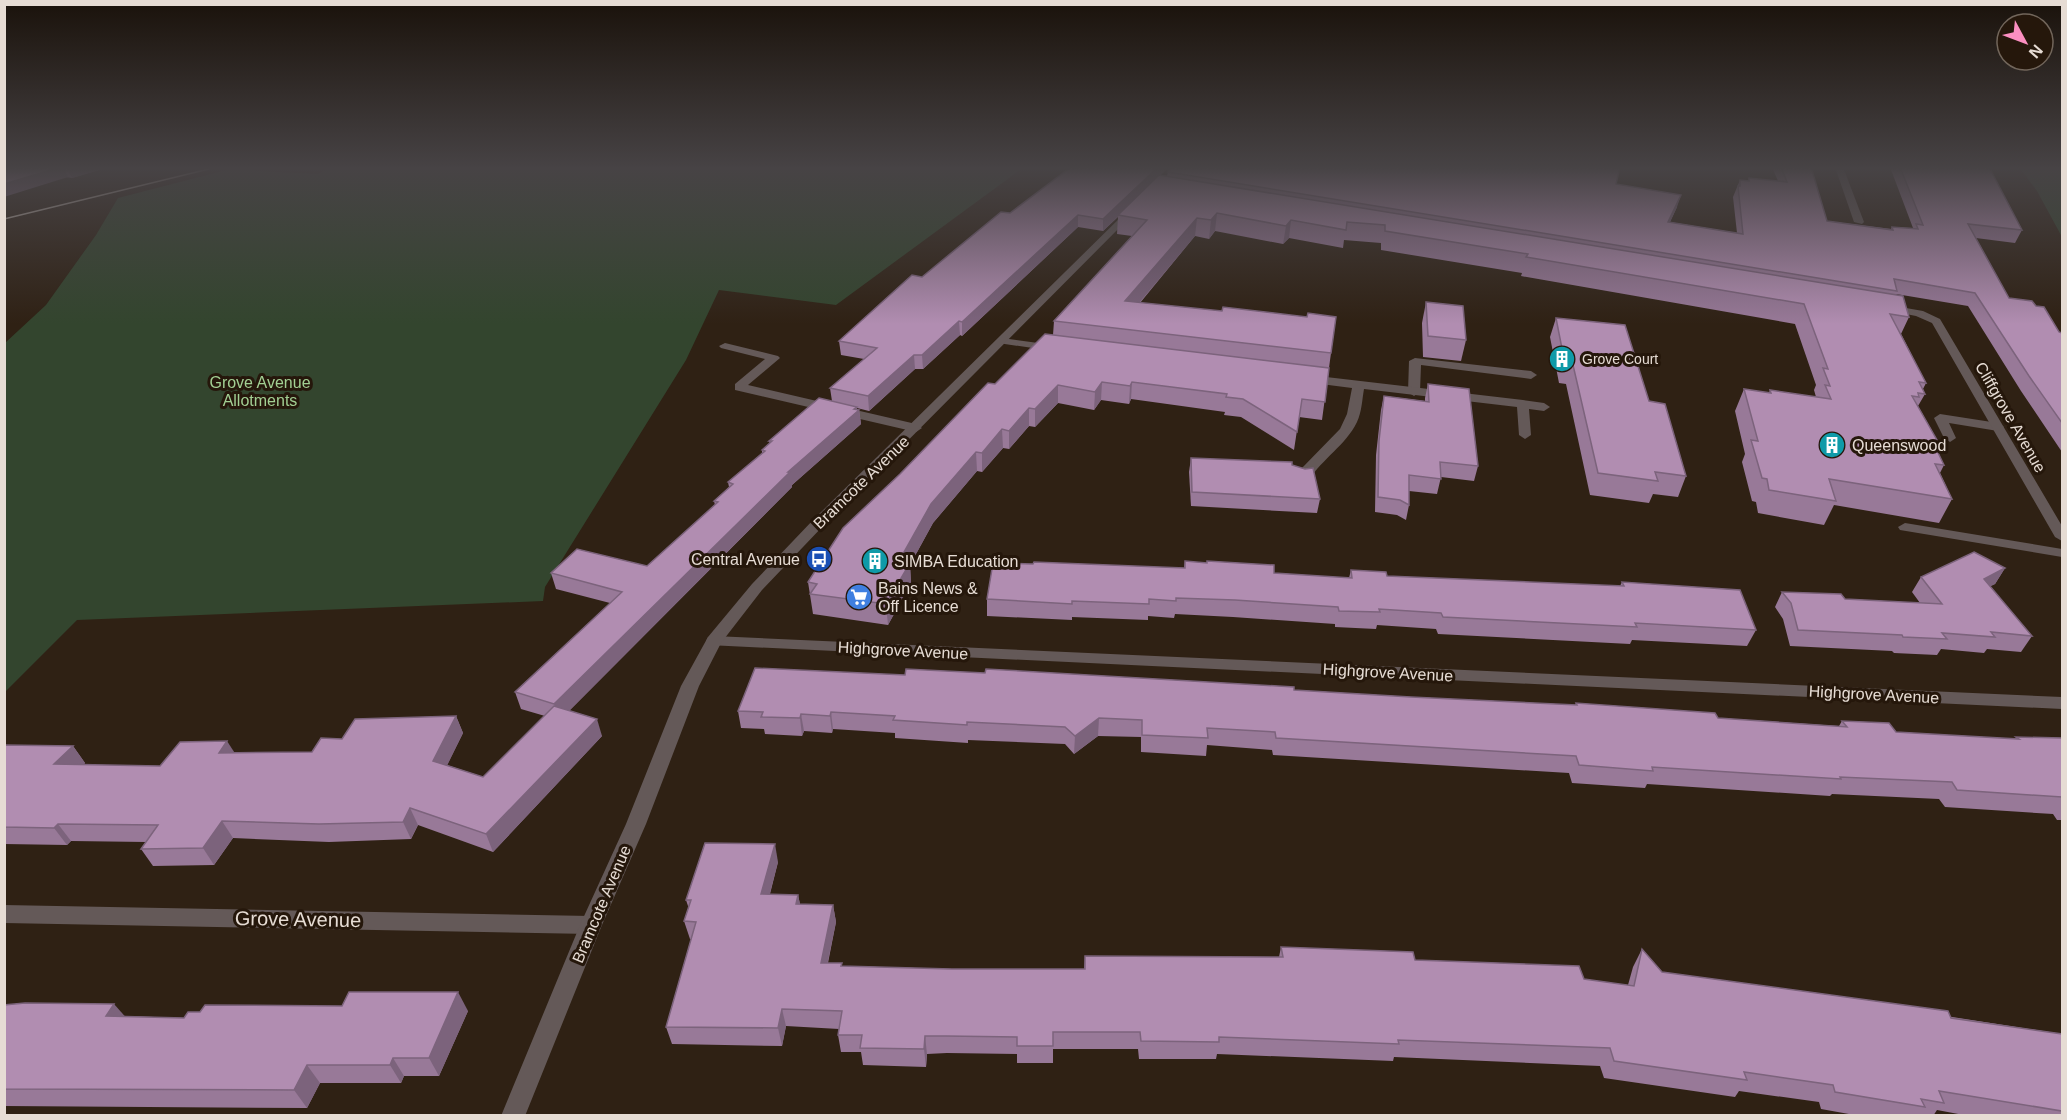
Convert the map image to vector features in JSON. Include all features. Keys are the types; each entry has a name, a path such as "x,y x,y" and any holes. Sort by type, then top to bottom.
{"street":[{"name":"Bramcote Avenue","path":"513,1116 591,925 636,824 690,686 714,641 757,587 1124,219"},
{"name":"Cliffgrove Avenue","path":"1874,305 1930,316 1938,324 2062,537"},
{"path":"1002,341 1062,349"},
{"path":"725,346 774,358 739,387 916,428"},
{"path":"1414,392 1415,361 1531,375"},
{"path":"1299,378 1544,407"},
{"path":"1304,477 1308,466 1344,433 1351,421 1359,385"},
{"path":"1523,405 1525,435"},
{"path":"1950,438 1940,418 1998,427"},
{"path":"1905,527 2062,554"},
{"name":"Highgrove Avenue","path":"714,641 2062,703"},
{"name":"Grove Avenue","path":"4,914 591,925"}],"green space":[{"name":"Grove Avenue Allotments","path":"105,219 953,219 836,305 719,290 686,360 545,587 543,601 77,620 5,692 5,343 46,305"},
{"path":"2052,219 2062,219 2062,237"}],"building":[{"path":"992,219 1073,219 962,322 959,321 922,355 914,355 868,396 830,388 877,348 839,341 912,275 922,277"},
{"path":"1143,219 1196,219 1125,301 1222,311 1223,307 1307,317 1308,313 1336,317 1331,353 1054,321 1147,220"},
{"path":"1250,219 1431,219 1903,296 1909,317 1890,314 1926,383 1919,382 1925,394 1918,393 1919,397 1912,396 1937,440 1932,440 1944,465 1935,464 1952,499 1829,479 1836,501 1769,490 1767,479 1762,478 1751,440 1758,441 1744,389 1771,393 1770,390 1831,399 1825,385 1830,386 1823,368 1828,369 1804,304 1526,257 1528,254 1385,231 1385,225 1347,222 1346,230 1291,220 1286,226"},
{"path":"1458,219 1669,219 1668,222 1743,234 1741,219 1826,219 1893,230 1892,227 1918,229 1916,224 1923,225 1921,219 2016,219 2022,230 1968,224 2009,298 2032,301 2036,306 2044,307 2059,332 2062,333 2062,423 1975,293 1894,279 1897,291"},
{"path":"1426,302 1463,306 1466,340 1428,336"},
{"path":"1556,318 1625,325 1649,401 1665,404 1686,476 1655,472 1658,481 1598,473 1573,365 1565,364"},
{"path":"1045,334 1329,368 1325,402 1302,399 1297,432 1243,399 1226,397 1227,394 1132,382 1130,386 1102,382 1095,392 1058,385 1035,409 1029,408 1009,431 1002,429 982,453 976,452 931,504 899,561 910,563 886,604 810,594 817,584 808,582 843,528 900,474 988,383 995,384"},
{"path":"1428,384 1469,389 1478,466 1440,462 1441,479 1409,475 1409,505 1400,500 1378,497 1379,441 1384,396 1429,402"},
{"path":"819,398 857,407 854,409 859,410 788,472 790,472 554,704 515,692 622,592 551,573 577,549 647,566 718,502 714,501 733,484 728,482 765,451 762,450 772,441 769,441"},
{"path":"1191,458 1292,462 1292,465 1305,469 1313,468 1320,499 1192,492"},
{"path":"1974,552 2005,568 1984,579 2032,636 1991,632 1995,637 1942,633 1947,639 1798,630 1791,603 1782,592 1841,594 1845,599 1942,604 1921,577"},
{"path":"1185,561 1274,565 1274,573 1352,578 1351,570 1386,572 1387,576 1624,586 1622,582 1740,590 1756,630 1635,623 1637,627 1443,617 1441,613 1379,609 1380,612 1339,611 1338,607 1235,600 1176,598 1176,601 1149,599 1149,604 1072,601 1072,604 987,599 993,563 1033,564 1034,562 1185,568"},
{"path":"755,668 905,675 906,669 985,673 986,669 1294,687 1294,690 1411,697 1577,705 1576,703 1715,713 1718,718 1847,727 1842,721 1889,723 1896,732 2019,739 2016,737 2062,738 2062,797 1957,790 1952,782 1840,777 1841,779 1652,767 1653,771 1579,765 1576,756 1276,738 1275,732 1207,728 1208,738 1142,735 1142,720 1099,718 1075,736 1065,727 967,722 967,725 893,720 895,716 831,712 830,716 801,714 800,718 761,717 763,712 738,711"},
{"path":"554,706 597,719 486,834 410,808 403,822 319,824 222,821 203,848 141,849 158,825 58,824 54,828 4,827 4,745 73,746 54,764 160,766 180,742 227,741 219,753 312,752 321,738 342,739 355,719 456,716 433,761 483,777"},
{"path":"705,843 775,844 761,894 798,895 796,904 833,905 821,963 842,963 841,966 952,969 1085,969 1085,956 1283,957 1281,947 1413,952 1415,960 1579,966 1584,979 1634,986 1642,949 1662,972 1948,1011 1951,1018 2062,1034 2062,1111 1939,1091 1944,1103 1921,1099 1925,1107 1835,1092 1833,1085 1744,1072 1747,1080 1614,1061 1610,1048 1398,1040 1399,1044 1219,1037 1219,1042 1141,1041 1140,1032 1053,1032 1053,1046 1017,1046 1017,1037 925,1036 924,1049 860,1048 862,1035 838,1035 842,1011 782,1009 778,1028 666,1027 696,922 684,921 691,900 686,900"},
{"path":"349,992 458,992 429,1058 393,1058 390,1065 307,1065 294,1090 4,1089 4,1005 25,1003 114,1004 106,1016 184,1018 188,1012 200,1012 205,1005 342,1006"}],"place":[{"name":"Grove Court","path":"1562,359"},
{"name":"Queenswood","path":"1832,445"},
{"name":"Central Avenue","path":"819,559"},
{"name":"SIMBA Education","path":"875,561"},
{"name":"Bains News & Off Licence","path":"859,597"}]}
